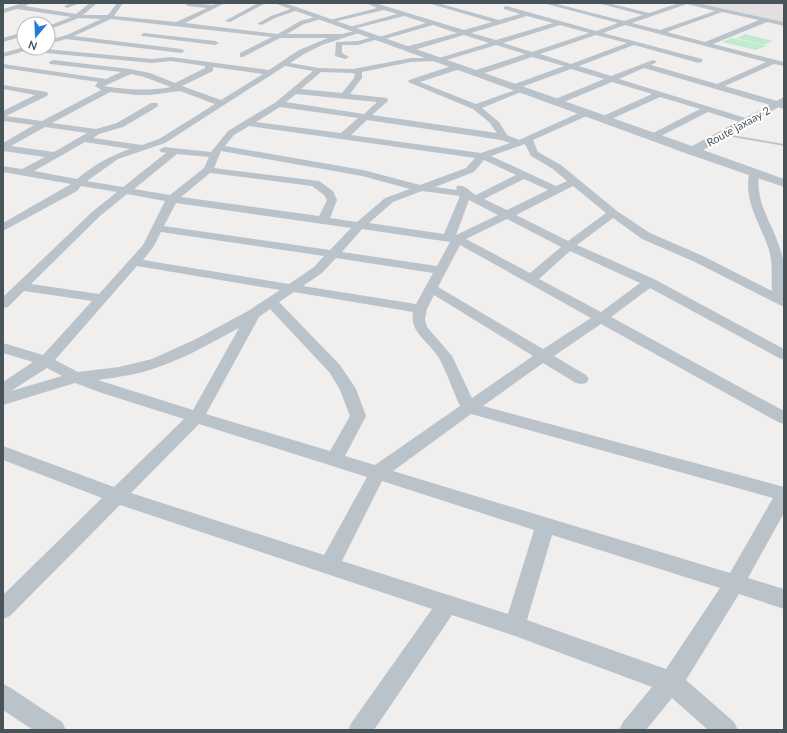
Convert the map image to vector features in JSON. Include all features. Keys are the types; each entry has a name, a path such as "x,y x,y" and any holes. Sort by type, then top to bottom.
{"street":[{"path":"3,4 7,3"},
{"path":"77,3 64,6 87,9 102,8"},
{"path":"56,25 77,17 94,3"},
{"path":"178,24 222,3"},
{"path":"241,22 225,20 262,3"},
{"path":"278,3 784,183"},
{"path":"369,3 746,121"},
{"path":"431,3 498,22"},
{"path":"546,3 784,64"},
{"path":"601,3 650,15"},
{"path":"614,6 623,3"},
{"path":"476,74 685,3"},
{"path":"689,3 784,24"},
{"path":"188,4 214,7"},
{"path":"243,55 280,36 287,27 303,22 384,8 396,4"},
{"path":"661,4 673,7"},
{"path":"3,11 21,5 77,17 110,17 178,24 280,36 318,43 340,40 354,30 404,14"},
{"path":"109,8 118,5"},
{"path":"56,40 110,17 118,5"},
{"path":"448,8 460,5"},
{"path":"519,5 503,9 527,14 674,54 706,58"},
{"path":"248,10 263,12"},
{"path":"275,26 257,24 296,10"},
{"path":"661,32 722,10"},
{"path":"270,12 285,13"},
{"path":"477,16 492,12"},
{"path":"408,49 527,14"},
{"path":"181,15 207,18"},
{"path":"706,44 766,20"},
{"path":"168,23 144,34 172,39 222,40"},
{"path":"280,36 358,42 433,23"},
{"path":"284,64 319,70 353,71 411,60 438,60 560,23"},
{"path":"3,33 10,30 16,31"},
{"path":"202,49 242,31"},
{"path":"3,40 16,36"},
{"path":"56,38 109,42 190,53 181,60"},
{"path":"121,58 172,39"},
{"path":"340,40 338,54 345,57"},
{"path":"78,54 109,42"},
{"path":"3,228 73,189 94,170 116,158 142,147 162,141 220,102 271,73 293,56 318,43"},
{"path":"476,107 571,66 634,43"},
{"path":"3,49 12,53"},
{"path":"671,73 727,49"},
{"path":"3,55 16,52"},
{"path":"56,52 152,61 171,59 212,66 271,73"},
{"path":"556,102 674,54"},
{"path":"69,64 91,55"},
{"path":"3,66 28,56"},
{"path":"46,61 130,71 147,75 220,102"},
{"path":"3,148 130,71 152,61"},
{"path":"717,87 773,61"},
{"path":"3,66 150,93 179,87 212,66"},
{"path":"212,66 257,81"},
{"path":"645,66 782,104"},
{"path":"457,67 412,82 476,107 498,126 503,137"},
{"path":"3,389 46,361 148,246 172,199 208,170 217,152 231,133 279,104 319,70"},
{"path":"344,96 358,78 359,73 353,71"},
{"path":"3,87 44,94 3,114"},
{"path":"294,91 384,100 343,137"},
{"path":"604,119 659,94"},
{"path":"340,113 359,98"},
{"path":"3,179 56,155 96,132 120,125 154,104"},
{"path":"279,104 523,141 534,154 557,167 612,213 646,236 699,259 782,302"},
{"name":"Route jaxaay 2","path":"692,151 746,121 782,104"},
{"path":"654,136 708,109"},
{"path":"3,399 76,377 119,372 156,363 201,342 253,314 270,301 318,270 360,225 389,200 470,170 482,156 523,141 586,113"},
{"path":"3,118 96,132"},
{"path":"247,122 482,156 556,190"},
{"path":"83,139 174,152 217,152 363,173 420,188 471,196 525,175"},
{"path":"3,148 56,155"},
{"path":"4,301 21,287 96,214 174,152"},
{"path":"3,169 172,199 453,238 531,279 784,418"},
{"path":"208,170 315,183 329,193 332,200 323,220"},
{"path":"754,173 751,184 754,201 776,251 782,302"},
{"path":"451,176 471,196 506,215 569,246 649,282 784,355"},
{"path":"453,238 506,215 575,181"},
{"path":"471,196 440,270 420,309 418,320 421,328 445,356 469,408 784,495 734,584 671,682 632,730"},
{"path":"531,279 569,246 612,213"},
{"path":"3,216 18,220"},
{"path":"157,228 440,270"},
{"path":"134,262 420,309"},
{"path":"329,566 378,472 543,356 601,318 649,282"},
{"path":"21,287 102,298"},
{"path":"431,288 581,379"},
{"path":"270,301 335,369 348,389 358,416 335,459"},
{"path":"6,603 197,416 253,314"},
{"path":"3,348 46,361 76,377 107,389 784,599"},
{"path":"3,453 116,496 514,626 671,682 726,730"},
{"path":"514,626 545,525"},
{"path":"360,730 448,604"},
{"path":"3,696 54,730"}],"lane":[{"path":"722,134 784,145"}],"shaded area":[{"path":"696,3 784,3 784,22"}],"green space":[{"path":"745,34 773,41 764,45 736,38"},
{"path":"732,38 766,46 756,50 722,42"}]}
